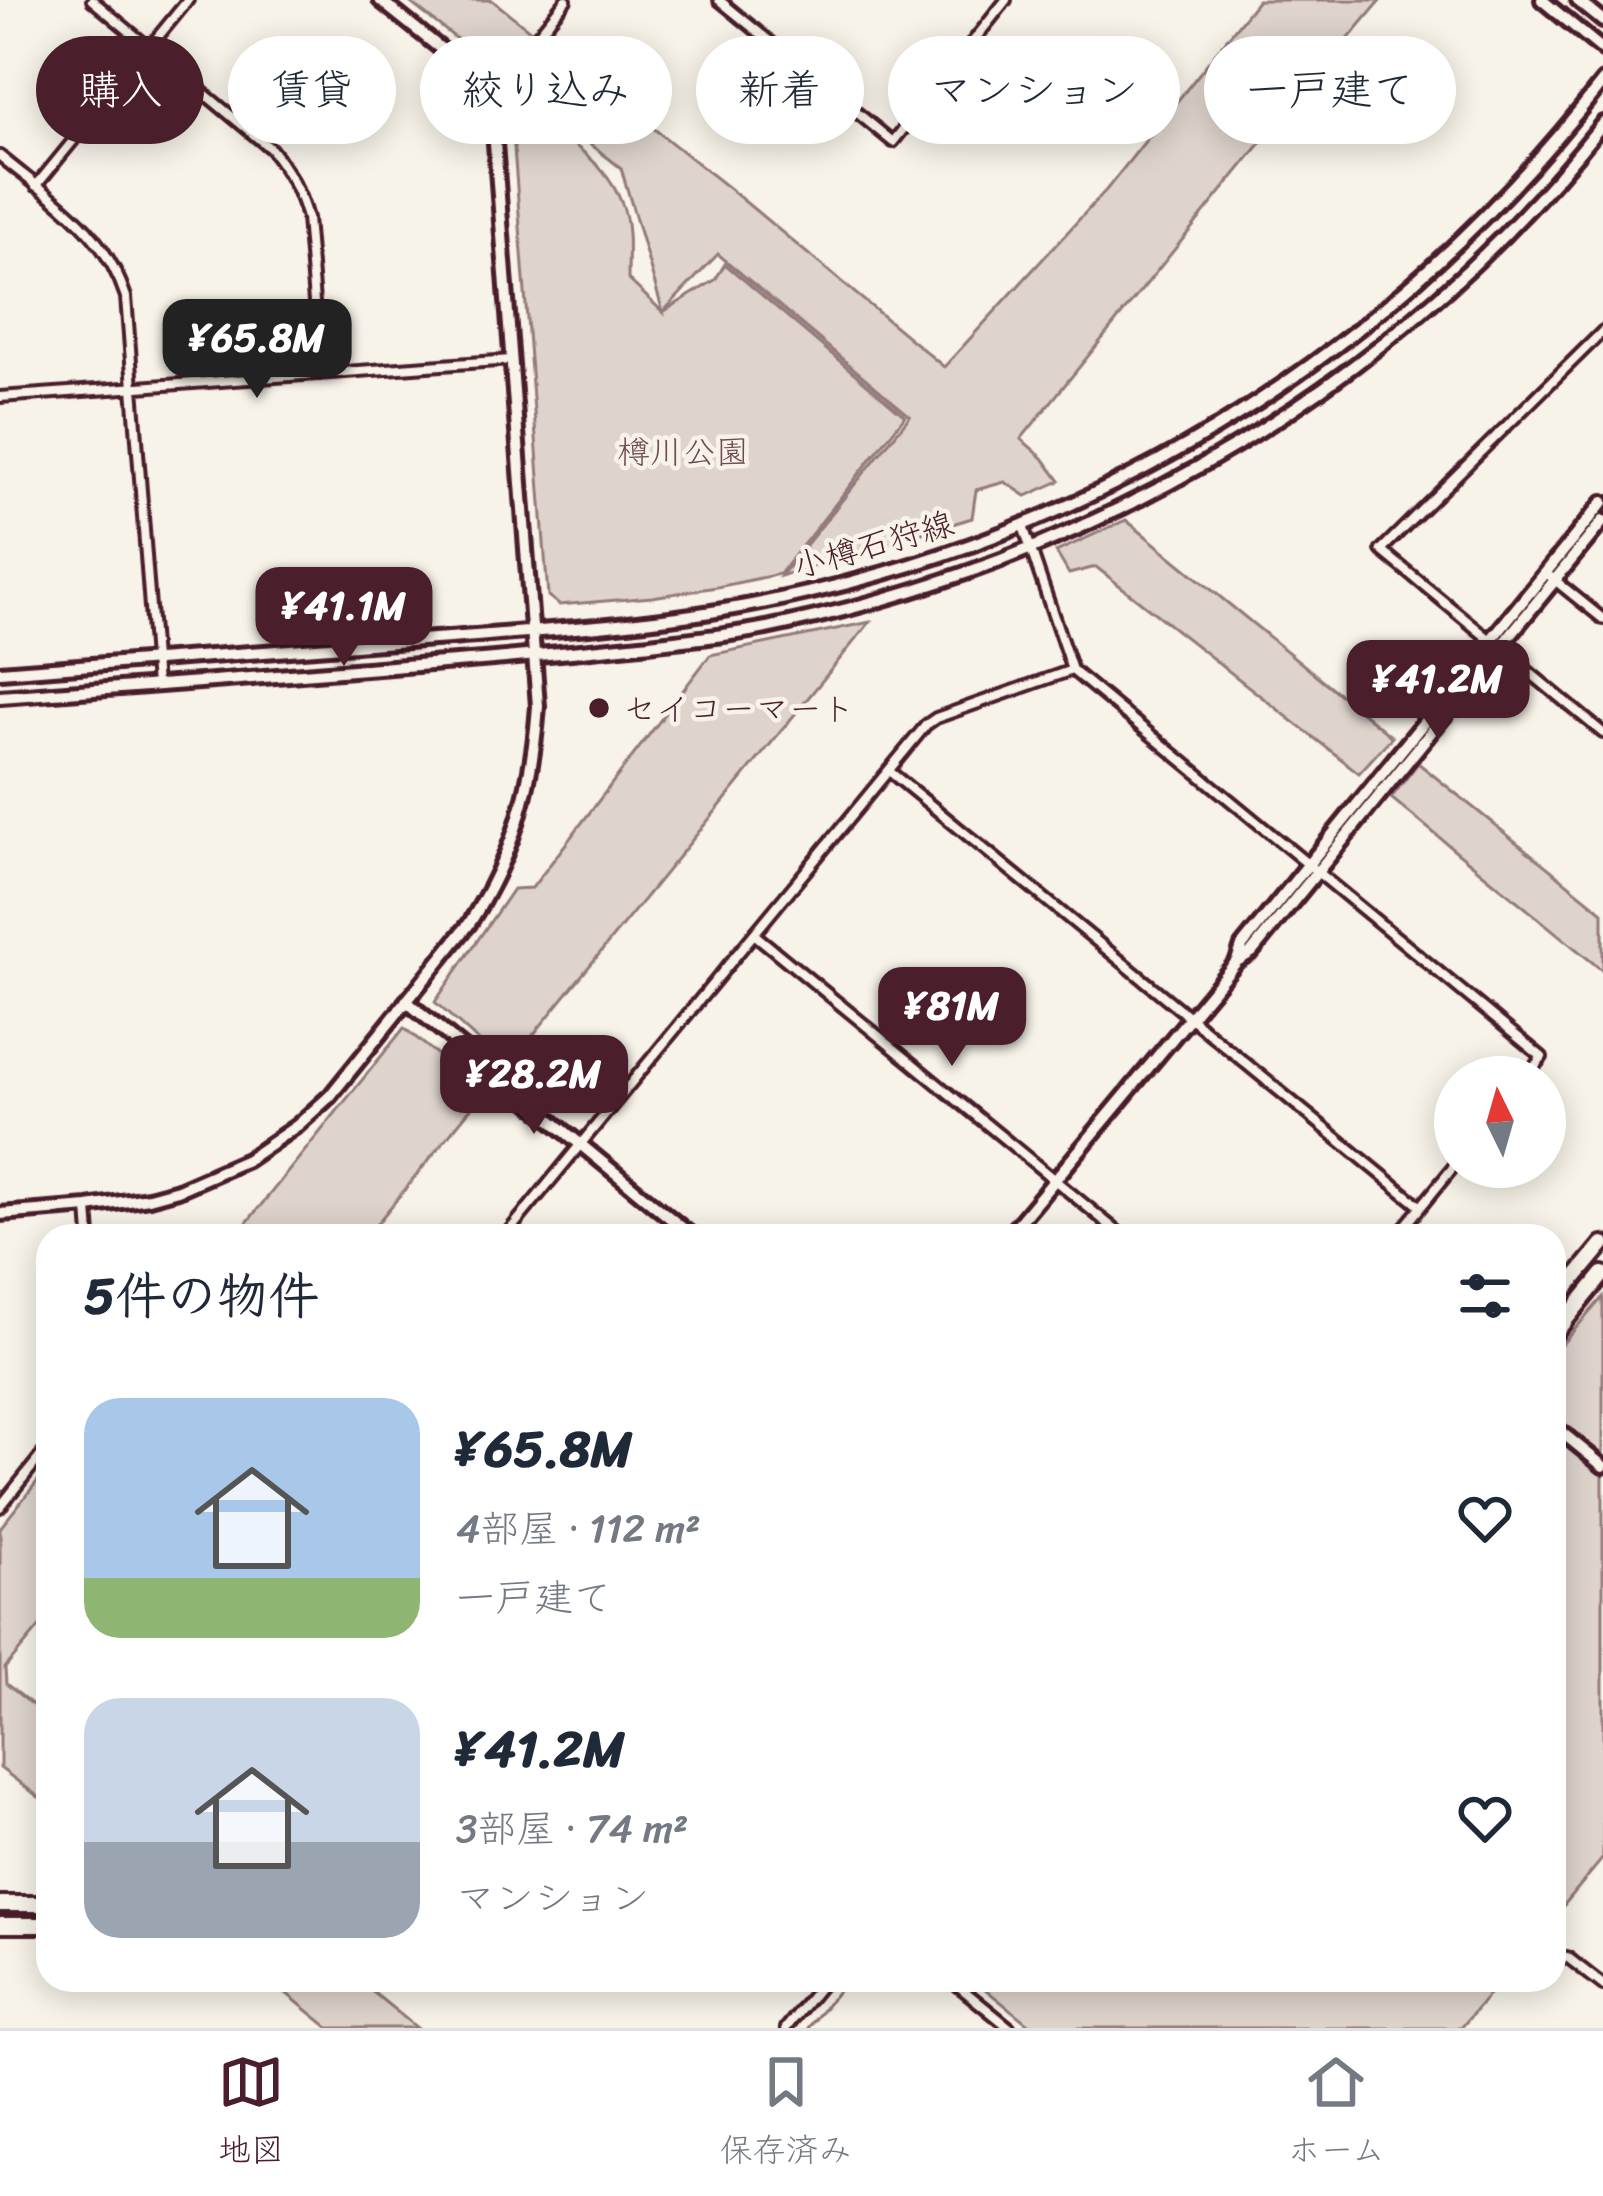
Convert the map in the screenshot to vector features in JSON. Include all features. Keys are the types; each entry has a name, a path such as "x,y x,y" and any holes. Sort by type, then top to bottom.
{"highway":[{"path":"1566,1289 1603,1244"},
{"path":"1566,1319 1603,1274"},
{"path":"0,1904 36,1904"},
{"path":"0,1925 36,1925"}],"main road":[{"path":"380,0 425,36"},
{"path":"1542,0 1603,50"},
{"path":"1577,0 1603,21"},
{"name":"小樽石狩線","path":"0,672 655,622 786,598 910,565 1023,526 1213,431 1387,308 1461,242 1556,141 1603,81"},
{"name":"小樽石狩線","path":"0,697 534,656 726,635 925,587 1029,550 1188,476 1347,372 1472,267 1603,123"},
{"path":"0,1214 88,1208 178,1190 258,1153 298,1125 330,1096 479,909 520,824 538,706 494,144"},
{"path":"1018,1224 1237,961 1242,946 1314,867 1495,645 1602,507"},
{"path":"1551,576 1603,521"},
{"path":"406,1001 677,1224"},
{"path":"1566,1436 1603,1466"}],"street":[{"path":"92,0 135,36"},
{"path":"157,36 188,0"},
{"path":"537,36 566,0"},
{"path":"719,0 893,142 1006,0"},
{"path":"204,93 271,149 295,184 307,218 320,374"},
{"path":"36,186 70,144"},
{"path":"0,156 99,241 120,279 130,317 156,685"},
{"path":"1603,331 1382,550 1603,733"},
{"path":"0,397 512,360"},
{"path":"1023,526 1072,670 1541,1056"},
{"path":"1551,576 1603,619"},
{"path":"516,1224 926,725 1072,670"},
{"path":"889,771 1420,1208"},
{"path":"754,934 1108,1224"},
{"path":"1407,1224 1436,1188"},
{"path":"88,1208 89,1224"},
{"path":"0,1507 36,1462"},
{"path":"1567,1957 1603,1985"},
{"path":"786,2028 816,1992"},
{"path":"966,1992 1010,2028"}],"green space":[{"path":"407,0 492,0 537,36 453,36"},
{"path":"1258,0 1381,0 1351,36 1229,36"},
{"path":"1204,68 1204,144 1260,144 1021,439 1060,481 1026,496 1005,482 976,490 972,518 781,576 910,416 718,254 663,312 621,168 590,144 672,143 944,367 1143,144 1180,144 1180,98"},
{"name":"樽川公園","path":"514,144 572,144 603,172 625,213 628,279 663,312 715,280 725,264 905,416 780,574 652,597 559,605 548,596"},
{"path":"1126,520 1392,737 1359,773 1096,567 1069,574 1056,552"},
{"path":"870,622 507,1067 435,1002 513,889 532,888 710,655"},
{"path":"1418,763 1603,912 1603,971 1391,798"},
{"path":"404,1028 484,1092 377,1224 246,1224"},
{"path":"1603,1297 1603,1858 1566,1903 1566,1339"},
{"path":"36,1483 36,1631 5,1668 6,1684 36,1708 36,1795 0,1768 0,1528"},
{"path":"285,1992 373,1992 417,2028 329,2028"},
{"path":"989,1992 1491,1992 1461,2028 1033,2028"}],"waterway":[{"path":"808,2028 837,1992"}],"place":[{"name":"セイコーマート","path":"599,708"}]}
